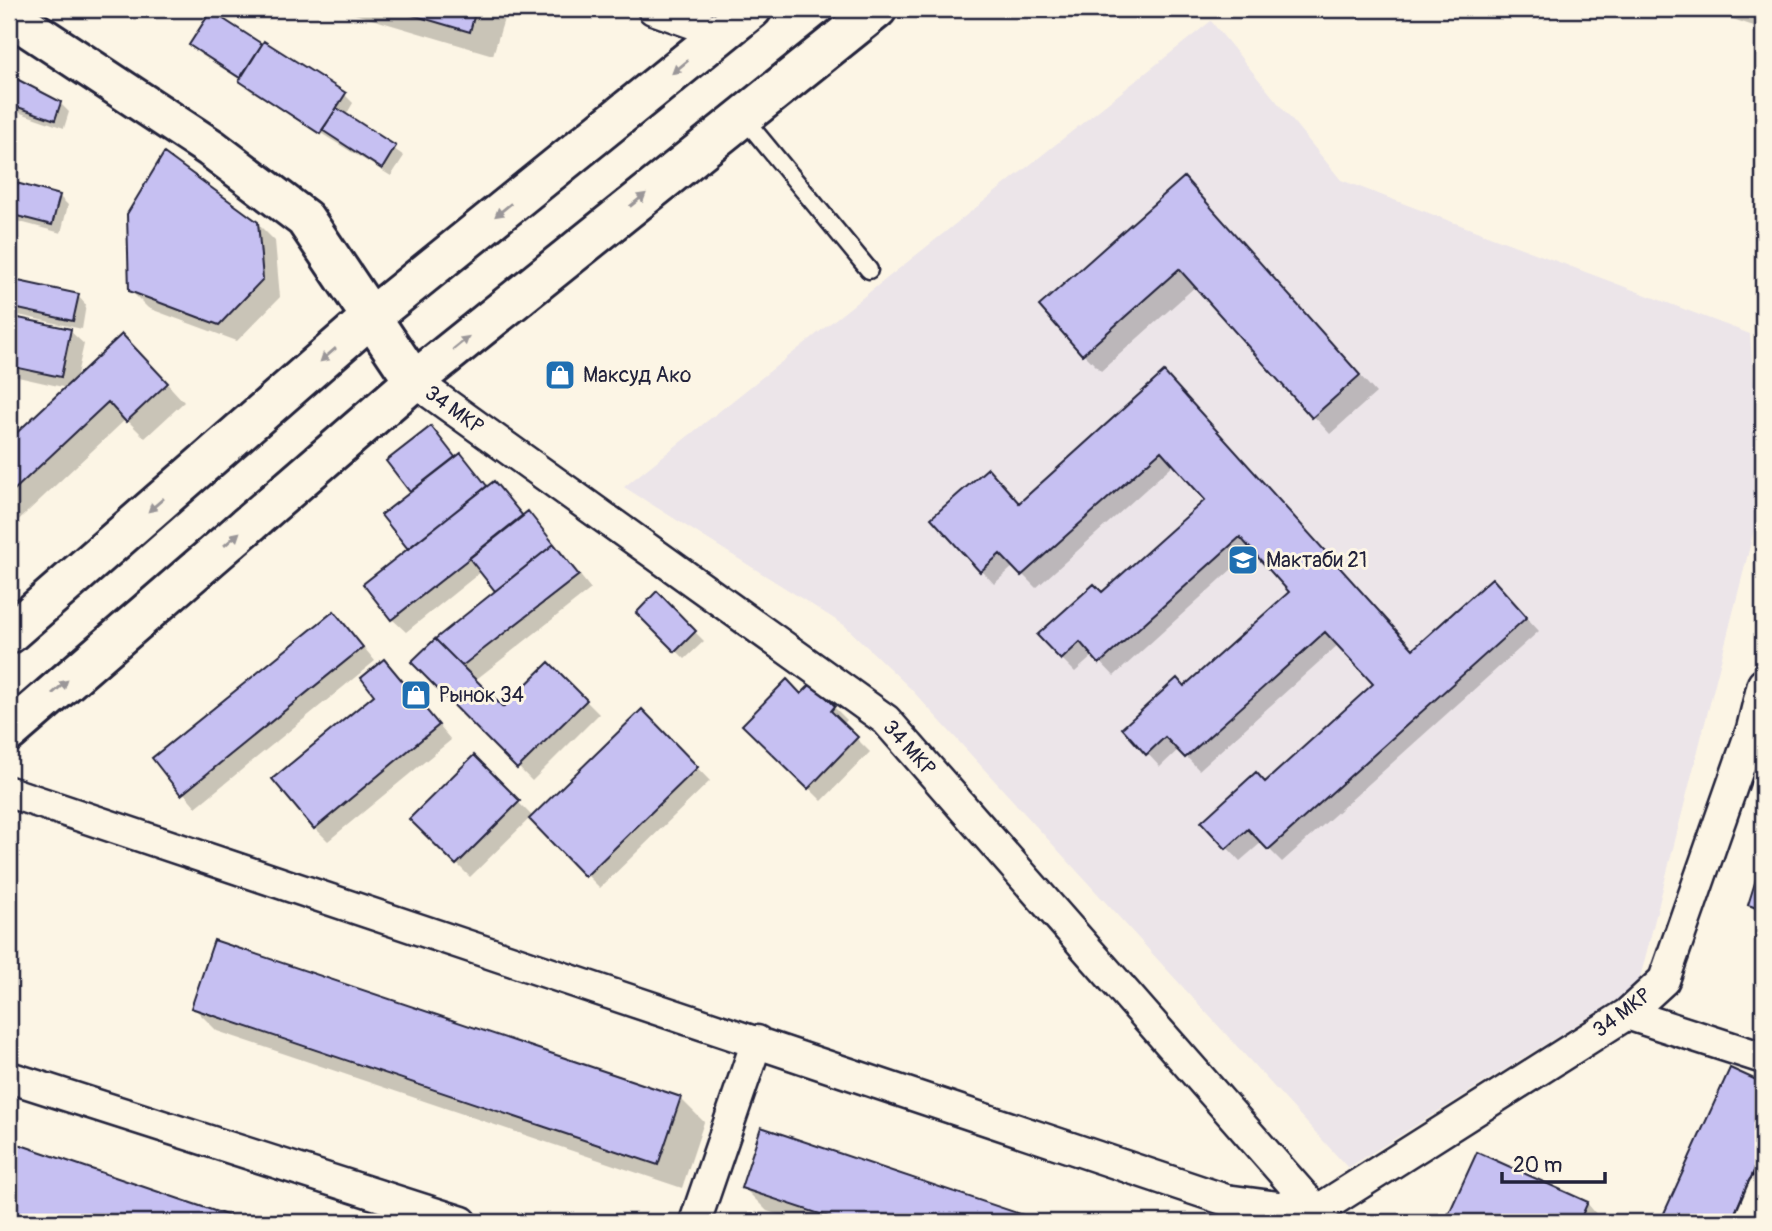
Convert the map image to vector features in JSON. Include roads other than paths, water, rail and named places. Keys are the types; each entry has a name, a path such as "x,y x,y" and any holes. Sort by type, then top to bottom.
{"main road":[{"path":"9,634 371,317 752,9"},
{"path":"9,732 414,382 877,9"},
{"path":"9,15 211,148 305,219 414,382"}],"street":[{"path":"653,9 722,33"},
{"name":"34 МКР","path":"414,382 886,720 1323,1217 1627,1014 1664,980 1757,732 1763,684"},
{"path":"9,792 1226,1200 1323,1217"},
{"path":"1627,1014 1763,1058"},
{"path":"695,1222 757,1041"},
{"path":"9,1077 462,1222"},
{"path":"1749,1222 1763,1189"}],"lane":[{"path":"742,116 869,270"}],"place":[{"name":"Максуд Ако","path":"560,375"},
{"name":"Мактаби 21","path":"1243,560"},
{"name":"Рынок 34","path":"416,695"}]}
